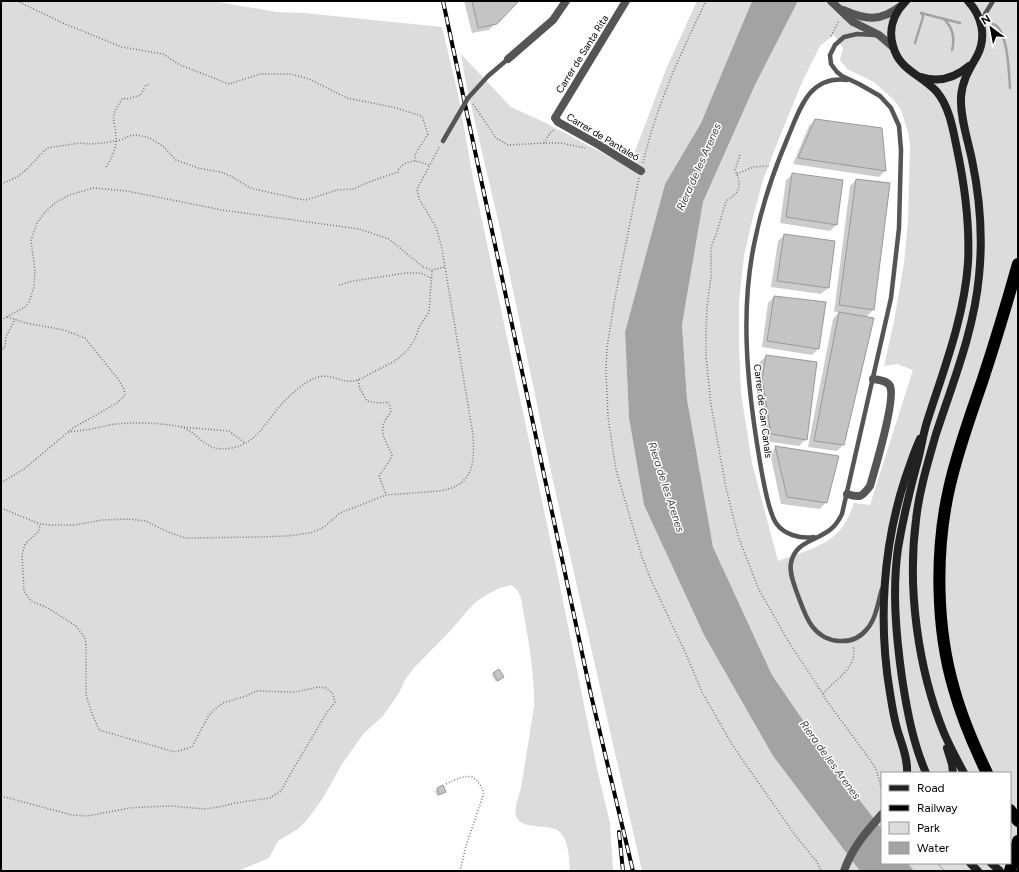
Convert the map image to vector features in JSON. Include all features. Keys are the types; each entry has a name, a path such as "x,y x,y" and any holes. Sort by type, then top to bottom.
{"highway":[{"path":"987,772 974,746 962,714 953,688 947,660 940,603 940,548 948,490 955,464 1002,321 1018,264"},
{"path":"1011,811 1018,821"},
{"path":"1010,871 1018,842"}],"main road":[{"path":"953,772 944,733 929,684 919,639 913,581 916,519 923,480 967,341 975,308 978,283 981,243 980,211 976,178 961,101 962,85 981,46 982,28 975,10 968,1"},
{"path":"904,3 894,19 891,38 893,47 901,63 913,74 926,82 937,93 949,115 964,186 968,232 966,276 960,316 950,354 926,427 898,549 895,603 897,635 905,700 913,738 926,772"},
{"path":"913,74 928,79 942,80 957,75 972,63"},
{"path":"908,772 886,672 884,618 886,578 887,559 896,509 914,450 926,427"},
{"path":"944,733 964,772"},
{"path":"1011,847 1018,856"},
{"path":"992,864 1000,871"}],"street":[{"path":"508,59 553,20 566,1"},
{"name":"Carrer de Santa Rita","path":"555,118 626,1"},
{"path":"832,2 853,22 879,36 893,47"},
{"path":"840,9 855,16 867,18 887,15 904,3"},
{"name":"Carrer de Pantaleó","path":"555,118 562,124 641,171"},
{"path":"847,494 856,497 864,495 870,486 889,412 891,394 890,386 886,382 873,379"},
{"path":"844,871 857,844 881,815"},
{"path":"874,823 881,819"}],"lane":[{"path":"982,28 985,14 993,1"},
{"name":"Carrer de Can Canals","path":"852,640 845,642 832,640 825,637 812,626 805,613 792,577 791,563 796,551 804,544 828,532 836,525 842,514 891,298 899,228 901,133 897,119 886,101 872,91 842,76 834,68 830,60 831,51 838,41 850,35 864,34 879,36"},
{"path":"443,141 468,98 488,76 508,59"},
{"name":"Carrer de Can Canals","path":"818,537 805,538 792,535 777,525 774,518 761,467 748,378 747,332 750,272 755,241 764,206 776,167 799,111 809,93 820,85 833,80 841,79 852,81"},
{"path":"852,640 863,634 871,624 886,578"}],"path":[{"path":"18,1 65,24 122,47 163,54 180,65 229,84 260,74 291,74 309,79 347,98 392,107 422,116 428,134 415,154 415,161"},
{"path":"641,171 649,135 661,99 678,59 706,1"},
{"path":"831,36 838,26 840,9"},
{"path":"106,167 113,154 116,141 113,118 115,109 123,98 127,99 141,95 145,86 150,84"},
{"path":"468,98 493,134 500,141 508,144 561,143 585,148"},
{"path":"544,143 550,133 562,124"},
{"path":"1,184 17,177 47,148 80,143 90,144 116,141 129,136 138,135 150,138 164,147 176,160 198,168 220,172 231,176 250,188 306,200 337,190 352,189 395,174 398,172 399,168 409,162 415,161 430,166"},
{"path":"1,508 40,524 64,526 102,520 129,519 146,521 168,532 185,538 287,536 310,533 318,530 324,527 340,513 386,494 426,493 448,490 461,483 466,478 473,463 473,435 439,234 417,194 416,189 443,141"},
{"path":"740,155 735,170 740,181 739,188 734,196 726,201 711,247 711,277 707,306 706,356 711,405 726,488 740,543 759,590 790,644 830,706 876,769 881,787"},
{"path":"737,174 753,167 776,167"},
{"path":"639,181 614,303 607,348 606,370 608,417 616,470 650,580 685,652 702,692 732,746 821,871"},
{"path":"1,320 25,307 29,302 34,287 35,271 31,240 45,212 55,203 69,196 94,188 127,191 222,210 359,229 389,239 423,267 432,270 445,267"},
{"path":"179,426 194,434 207,445 220,449 233,448 256,437 280,406 299,388 309,381 326,375 344,381 353,382 395,361 407,350 428,312 432,270"},
{"path":"340,285 353,281 406,273 421,273 431,278"},
{"path":"1,483 24,469 73,428 117,403 125,395 124,388 111,369 85,338 64,330 26,323 7,317"},
{"path":"1,352 5,346 6,337 15,319"},
{"path":"358,380 360,389 367,401 379,403 388,402 390,406 391,412 384,421 382,434 392,455 379,476 386,494"},
{"path":"68,432 116,424 179,426 229,431 245,443"},
{"path":"1,796 72,816 87,816 138,808 171,806 204,809 219,808 235,803 270,798 282,791 292,771 326,714 335,702 333,694 326,688 318,687 295,692 256,691 246,696 223,703 215,709 209,716 192,747 175,752 99,730 86,694 86,645 82,632 76,626 48,608 32,601 24,591 22,555 25,544 39,531 40,524"},
{"path":"823,694 840,678 850,665 854,650 852,640"},
{"path":"446,784 463,776 469,776 475,778 484,793 468,839 460,871"}],"green space":[{"path":"1,1 213,1 277,12 304,13 442,27 458,94 473,178 558,576 597,769 610,823 613,871 570,871 567,845 560,832 553,828 534,826 520,822 515,813 521,788 534,707 534,693 530,652 521,598 518,591 512,585 500,588 477,601 413,669 383,716 364,733 342,764 323,798 307,820 298,829 278,841 269,858 238,871 1,871"},
{"path":"697,1 752,1 701,123 665,184 625,332 629,418 644,505 704,635 773,756 860,871 642,871 553,481 501,233 466,84 461,54 511,107 546,123 629,167 667,67"},
{"path":"798,1 1018,1 1018,871 914,871 909,864 1011,864 1011,772 881,772 881,828 841,776 772,675 713,547 687,399 682,325 703,202 755,85","holes":["834,35 843,48 840,60 847,69 874,82 894,100 901,110 908,132 910,145 908,221 904,263 894,321 884,366 897,364 913,370 870,505 854,503 845,523 832,537 824,543 778,561 752,463 741,393 739,301 744,256 762,183 778,141 803,80 820,46"]}],"water":[{"name":"Riera de les Arenes","path":"752,1 798,1 755,85 703,202 682,325 687,399 713,547 772,675 841,776 881,828 881,864 909,864 914,871 860,871 773,756 704,635 644,505 629,418 625,332 665,184 701,123"}],"building":[{"path":"472,1 519,1 497,24 478,28"},
{"path":"815,119 882,128 886,171 798,158"},
{"path":"792,173 843,180 837,225 786,217"},
{"path":"856,179 890,183 874,310 839,305"},
{"path":"784,234 835,241 829,288 777,281"},
{"path":"774,296 826,302 819,349 767,341"},
{"path":"839,312 874,318 844,445 814,441"},
{"path":"766,355 817,362 807,440 771,434 762,379"},
{"path":"775,446 839,456 827,503 787,497"},
{"path":"499,669 504,677 498,681 493,673"},
{"path":"443,785 446,792 439,795 437,788"}],"waterway":[{"path":"921,13 960,23"},
{"path":"915,43 923,17 922,13"},
{"path":"944,19 947,22 952,34 952,50"},
{"path":"993,24 998,27 1005,42 1010,88"}],"railway":[{"path":"443,1 591,695 633,871"},
{"path":"619,832 623,871"}]}
